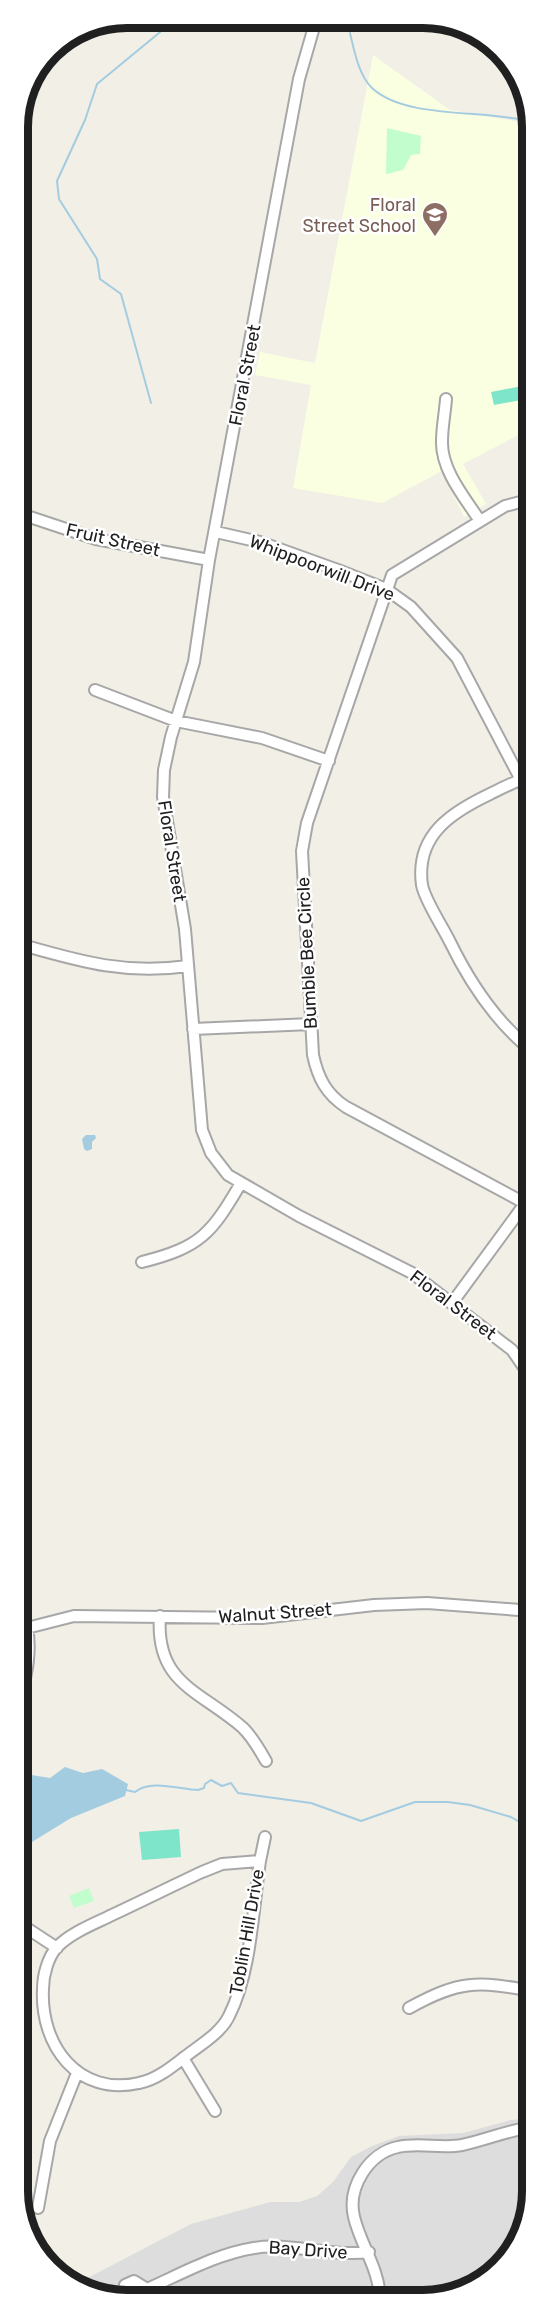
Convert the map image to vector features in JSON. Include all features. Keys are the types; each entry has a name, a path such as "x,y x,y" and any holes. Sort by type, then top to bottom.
{"street":[{"name":"Floral Street","path":"314,28 299,79 209,560 194,662 164,770 163,797 184,923 202,1131 211,1153 222,1169 241,1183 299,1216 412,1273 512,1350 522,1364"},
{"path":"446,399 441,443 444,457 453,478 480,521"},
{"name":"Bumble Bee Circle","path":"522,502 505,506 392,574 307,823 302,851 311,1024 316,1069 332,1098 522,1197"},
{"name":"Fruit Street","path":"29,519 96,539 209,560"},
{"name":"Whippoorwill Drive","path":"216,532 261,542 386,589 411,607 457,658 522,769"},
{"path":"95,690 176,721 262,738 329,761"},
{"path":"522,780 464,806 436,828 424,856 422,884 461,964 489,1008 522,1044"},
{"path":"29,947 127,970 159,970 188,966"},
{"path":"193,1029 311,1024"},
{"path":"142,1262 181,1250 204,1237 219,1221 241,1183"},
{"path":"452,1303 522,1214"},
{"name":"Walnut Street","path":"28,1628 74,1616 262,1618 374,1605 427,1603 522,1610"},
{"path":"160,1616 161,1649 169,1667 181,1683 243,1728 266,1761"},
{"path":"28,1640 28,1667"},
{"path":"260,1861 264,1837"},
{"name":"Toblin Hill Drive","path":"260,1861 236,2002 222,2025 183,2058 151,2079 139,2083 111,2084 77,2073 61,2059 45,2026 43,1981 49,1961 57,1948 82,1929 202,1872 222,1864 260,1861"},
{"path":"28,1929 57,1948"},
{"path":"409,2008 447,1988 468,1984 496,1984 522,1989"},
{"path":"183,2058 215,2110"},
{"path":"38,2208 50,2141 77,2073"},
{"path":"379,2290 376,2271 354,2216 353,2200 364,2170 380,2154 398,2147 462,2145 522,2128"},
{"name":"Bay Drive","path":"154,2290 206,2262 255,2247 345,2255 369,2252"},
{"name":"Bay Drive","path":"122,2290 130,2282 138,2282 144,2290"}],"shaded area":[{"name":"Floral Street School","path":"373,55 450,110 522,122 522,433 463,464 486,504 464,517 442,471 382,503 293,488 311,385 255,375 260,352 315,363"},
{"path":"522,2119 522,2197 519,2216 506,2246 494,2261 484,2269 455,2284 424,2290 127,2290 108,2288 85,2279 191,2224 270,2202 299,2202 317,2196 333,2182 351,2157 372,2146 399,2136 463,2133"}],"green space":[{"path":"387,128 421,136 420,154 411,155 403,170 386,174"},
{"path":"522,386 522,400 494,405 491,392"},
{"path":"179,1829 181,1857 142,1860 139,1832"},
{"path":"89,1888 94,1901 74,1908 69,1896"}],"water":[{"path":"86,1135 95,1135 96,1138 92,1142 92,1149 87,1151 84,1149 82,1139"},
{"path":"65,1767 83,1773 102,1769 128,1784 125,1796 71,1818 28,1844 28,1774 50,1778"}],"waterway":[{"path":"151,403 121,294 100,279 97,259 59,199 57,181 85,120 97,84 165,28"},
{"path":"350,33 367,83 387,98 405,105 426,109 522,120"},
{"path":"126,1790 135,1792 141,1788 157,1785 198,1790 204,1788 205,1784 211,1780 222,1786 231,1783 238,1793 311,1803 361,1821 415,1802 448,1802 470,1805 511,1817 522,1824"}],"place":[{"name":"Floral Street School","path":"435,238"}]}
